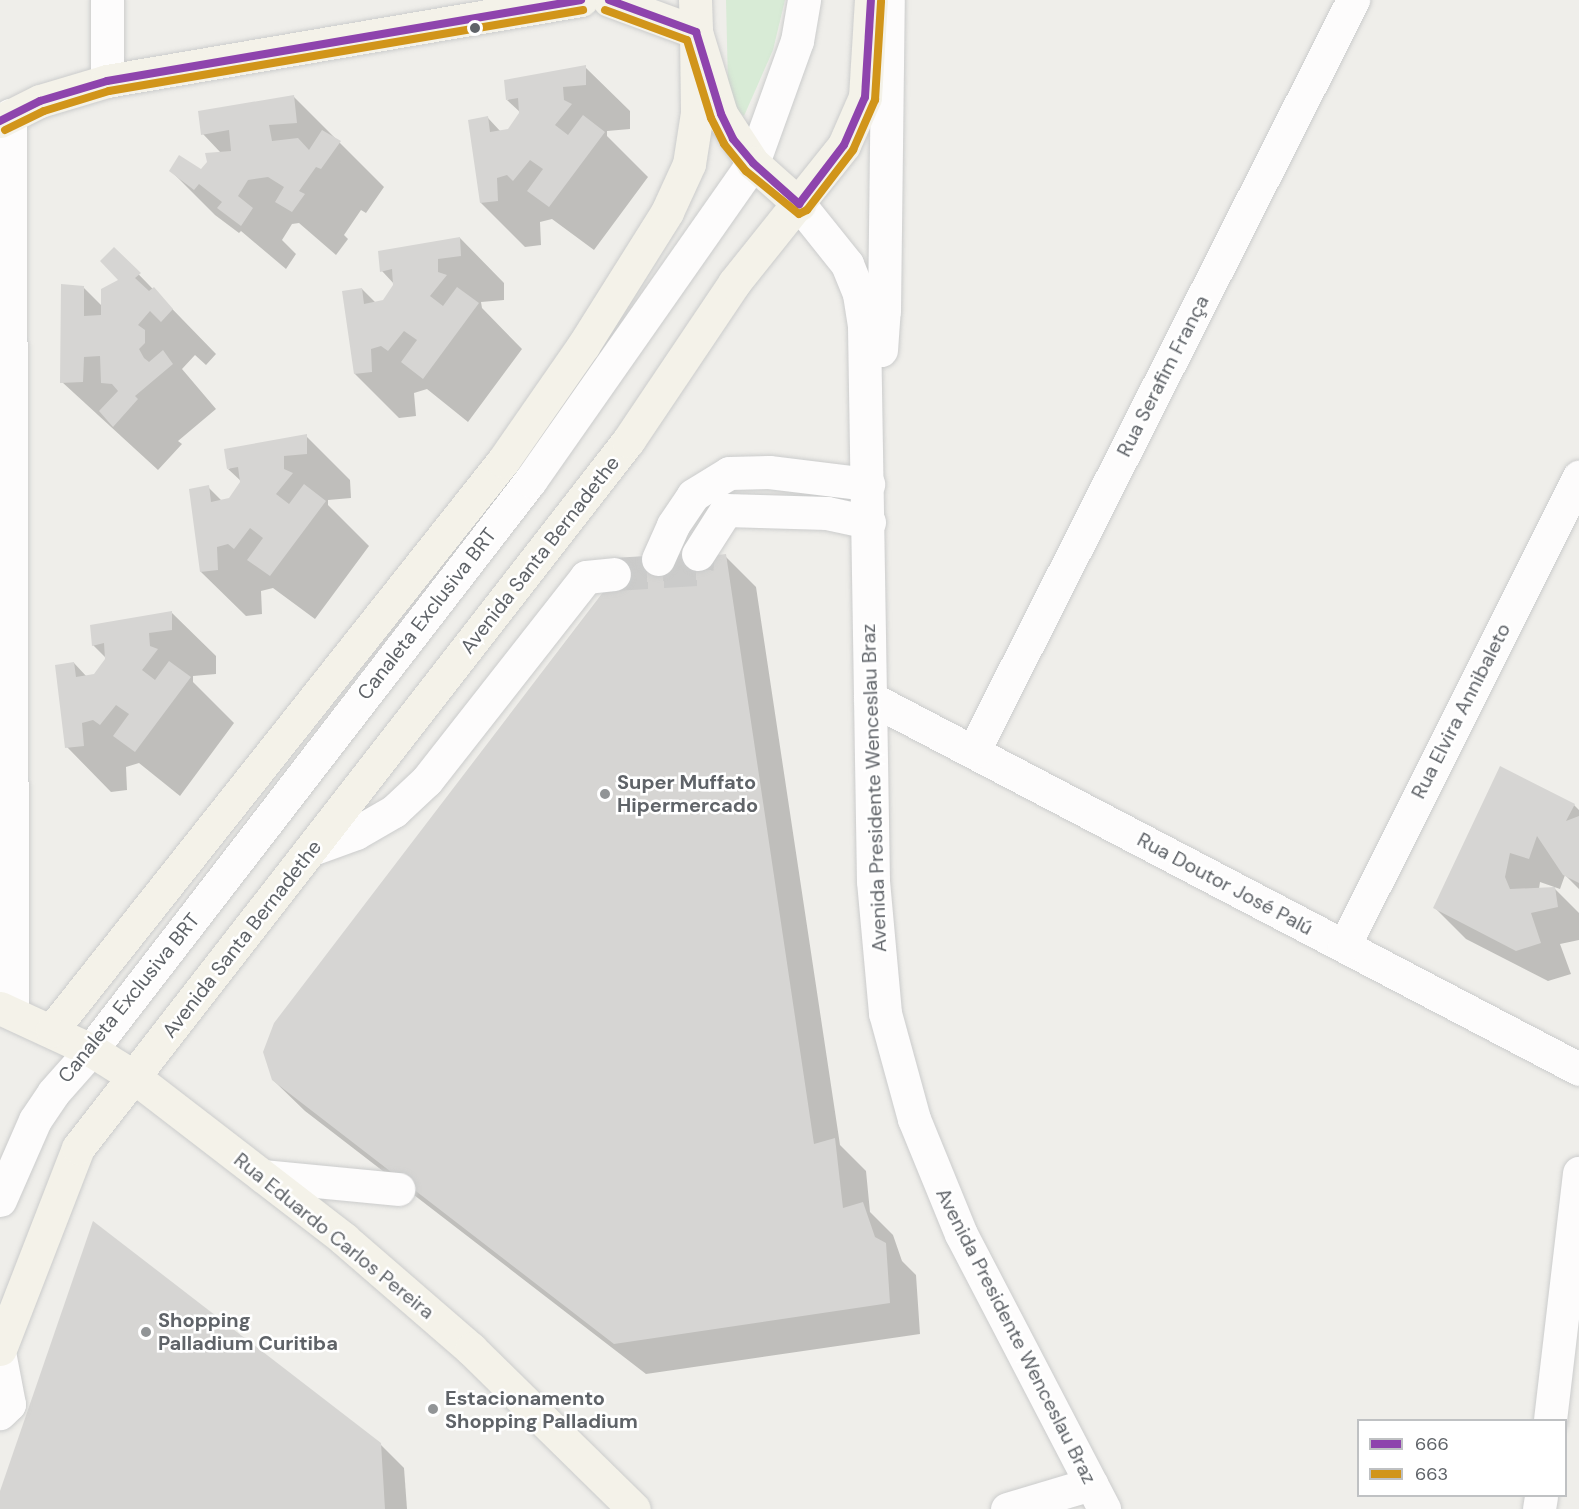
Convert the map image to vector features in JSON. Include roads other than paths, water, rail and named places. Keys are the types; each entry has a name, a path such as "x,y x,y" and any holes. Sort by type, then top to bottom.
{"main road":[{"path":"5,118 71,89 107,81 580,0"},
{"path":"52,1030 502,461 583,346 667,212 689,164 697,113 696,32 609,0"},
{"name":"Avenida Presidente Wenceslau Braz","path":"695,0 696,32 721,114 753,163 799,204"},
{"name":"Avenida Santa Bernadethe","path":"0,1348 78,1148 628,441 734,283 840,153 860,114 868,72 871,0"},
{"name":"Rua Eduardo Carlos Pereira","path":"6,1010 91,1050 134,1077 263,1176 393,1280 471,1349 634,1509"}],"street":[{"path":"107,0 107,81"},
{"name":"Canaleta Exclusiva BRT","path":"0,1200 35,1120 530,481 753,163 797,41 804,0"},
{"name":"Avenida Presidente Wenceslau Braz","path":"868,450 884,311 888,0"},
{"name":"Rua Serafim França","path":"973,752 1353,0"},
{"path":"5,118 6,1010"},
{"name":"Avenida Presidente Wenceslau Braz","path":"799,204 847,264 859,294 864,327 868,450 870,698 877,943 885,1013 900,1072 935,1175 960,1234 1097,1496"},
{"path":"658,559 673,525 693,495 729,474 769,472 868,484"},
{"name":"Rua Elvira Annibaleto","path":"1344,946 1579,477"},
{"path":"698,554 726,510 827,513 869,522"},
{"path":"312,849 356,833 394,811 427,780 586,577 614,574"},
{"name":"Rua Doutor José Palú","path":"870,698 1579,1069"},
{"path":"1550,1419 1579,1173"},
{"path":"263,1176 398,1189"},
{"path":"0,1357 9,1404 0,1413"},
{"path":"1007,1509 1097,1496"}],"tunnel":[{"path":"614,574 697,569 698,554"}],"place":[{"name":"Super Muffato Hipermercado","path":"605,794"},
{"name":"Shopping Palladium Curitiba","path":"146,1332"},
{"name":"Estacionamento Shopping Palladium","path":"433,1409"}]}
